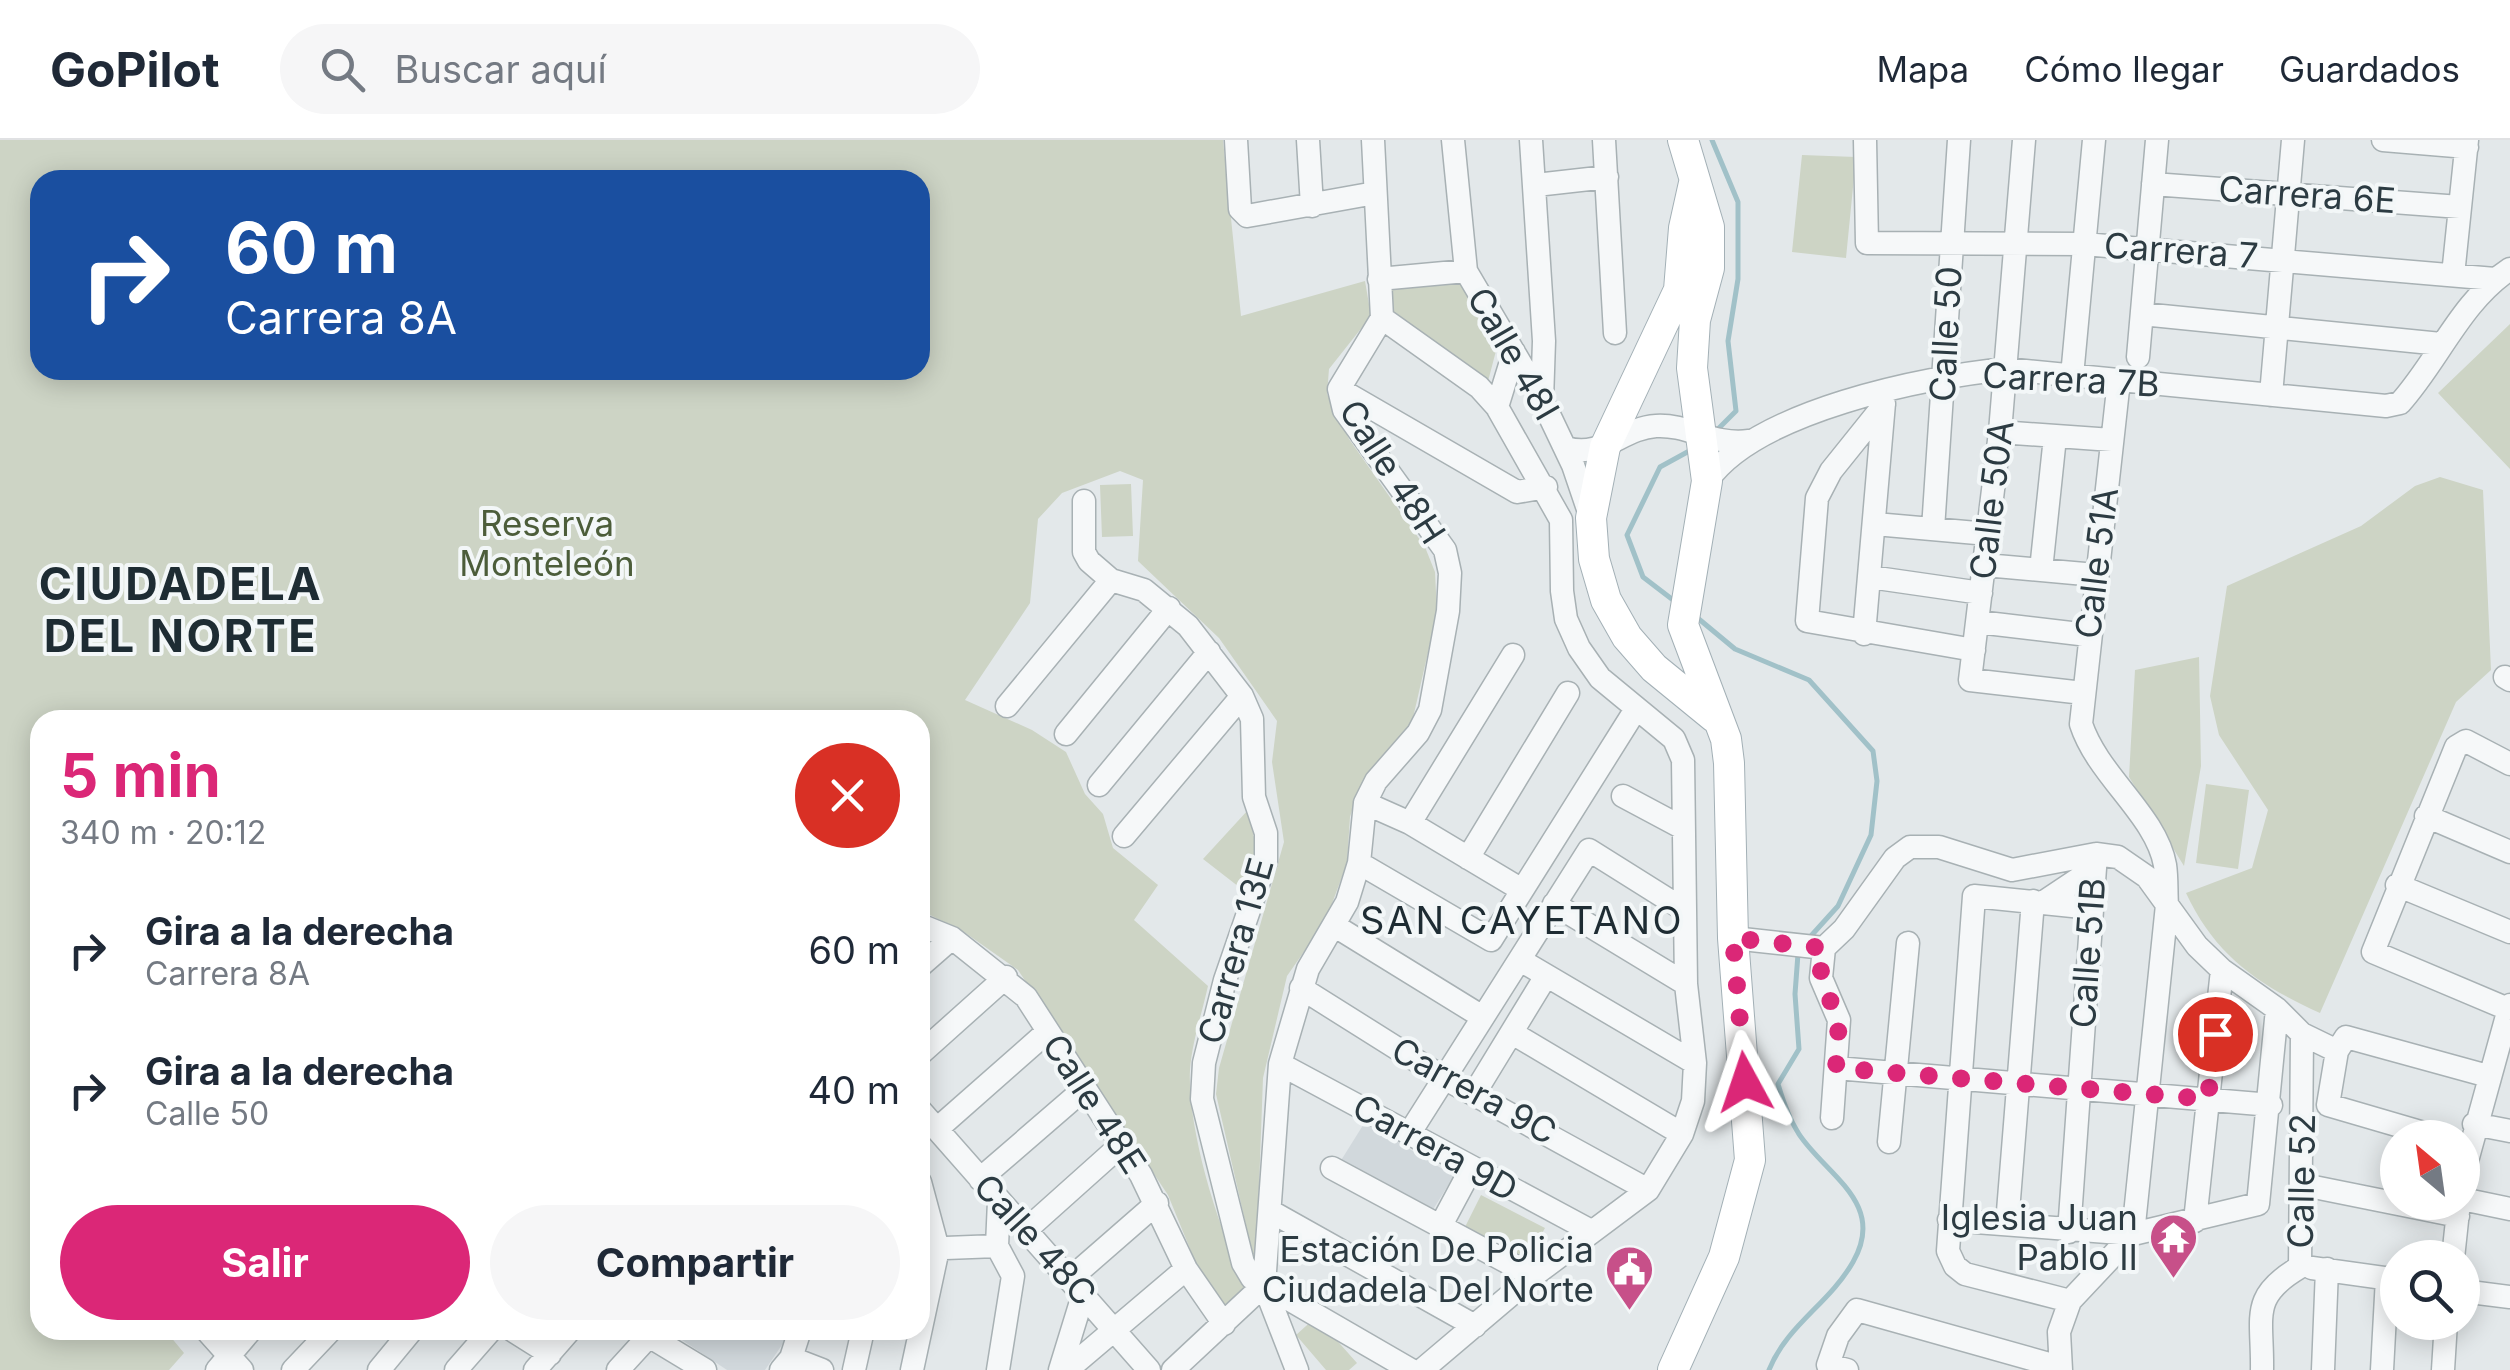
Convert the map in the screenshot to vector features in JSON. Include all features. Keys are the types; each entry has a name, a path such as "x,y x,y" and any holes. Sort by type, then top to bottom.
{"main road":[{"path":"1654,668 1676,667 1686,638 1704,446 1695,320 1709,268 1709,227 1683,140"},
{"path":"1694,182 1684,228 1678,290 1606,447 1591,518 1594,560 1606,600 1627,637 1654,668 1716,719"},
{"path":"1673,1370 1724,1257 1750,1160 1733,938 1729,763 1686,638"}],"street":[{"path":"1236,140 1240,208 1247,216 1375,194"},
{"path":"1308,140 1312,206"},
{"path":"1373,140 1382,318 1479,387 1497,407 1546,487 1561,520 1566,619 1600,678 1674,738 1682,760 1683,909 1694,1063 1693,1101 1682,1134 1648,1190 1533,1276 1422,1370"},
{"name":"Calle 48I","path":"1453,140 1466,271 1542,400 1566,448 1591,518"},
{"path":"1531,140 1544,341 1542,400"},
{"path":"1604,140 1616,334"},
{"name":"Carrera 7","path":"1865,140 1866,243 2084,244 2452,275 2502,274"},
{"name":"Calle 50","path":"1933,529 1958,140"},
{"name":"Calle 50A","path":"2024,140 2000,432 1970,680 2082,693"},
{"path":"2072,376 2094,140"},
{"path":"2138,356 2157,140"},
{"path":"2271,395 2292,140"},
{"path":"2383,140 2467,144 2452,275"},
{"path":"1536,185 1607,177"},
{"name":"Carrera 6E","path":"2153,184 2460,207"},
{"path":"1379,279 1466,271"},
{"path":"2142,314 2441,344 2502,274"},
{"name":"Calle 48H","path":"1289,1366 1264,1286 1280,1064 1308,968 1335,926 1358,863 1365,803 1376,782 1418,734 1430,710 1448,611 1450,573 1445,550 1430,524 1344,410 1339,388 1382,318"},
{"name":"Carrera 7B","path":"1704,446 1752,440 1944,377 2006,369 2386,406 2400,403 2441,344"},
{"path":"1497,407 1514,352"},
{"name":"Calle 51A","path":"2119,380 2081,724 2088,745 2154,836 2165,864 2167,905"},
{"path":"1339,388 1517,492 1546,487"},
{"path":"1864,634 1885,398"},
{"path":"1885,398 1831,471 1817,498 1807,621 1864,634 1974,650"},
{"path":"1522,446 1554,425"},
{"path":"1606,447 1636,429 1665,426 1704,446"},
{"path":"2000,432 2112,440"},
{"path":"2041,570 2055,437"},
{"name":"Carrera 7B","path":"1704,446 1719,464 1752,440"},
{"name":"Calle 48I","path":"1566,448 1585,451 1606,447"},
{"path":"1007,706 1111,580 1084,552 1084,502"},
{"path":"1875,524 1988,534"},
{"path":"1984,565 2096,575"},
{"path":"1870,577 1981,593"},
{"name":"Carrera 13E","path":"1111,580 1144,590 1168,608 1209,652 1242,696 1252,719 1254,796 1268,848 1225,980 1204,1064 1202,1099 1243,1263 1252,1278 1264,1286"},
{"path":"1066,734 1168,608"},
{"path":"1978,622 2088,635"},
{"path":"1099,785 1209,652"},
{"path":"1410,823 1513,656"},
{"path":"1468,858 1568,693"},
{"path":"1124,836 1242,696"},
{"path":"1358,863 1490,940 1636,709"},
{"path":"2474,1120 2488,1076 2503,1051 2509,1007 2375,955 2397,885 2456,746 2466,741 2510,764"},
{"path":"1623,796 1683,828"},
{"path":"1365,803 1410,823 1522,890"},
{"path":"2426,816 2510,852"},
{"path":"1733,938 1807,946 1844,929 1895,858 1910,847 1939,847 2012,870 2094,862 2134,864 2196,946 2277,1009 2302,1034 2488,1076"},
{"path":"1410,1134 1589,850 1683,909"},
{"path":"2007,1224 2017,1083 2039,902 2094,862"},
{"name":"Calle 51B","path":"2069,1232 2094,862"},
{"path":"2397,885 2510,932"},
{"path":"2070,1301 1965,1274 1955,1266 1948,1251 1957,1077 1974,896 2092,908"},
{"path":"1554,904 1686,984"},
{"path":"1837,1367 1838,1336 1856,1310 2061,1368 2059,1332 2070,1301 2133,1234 2167,905"},
{"path":"1335,926 1481,1016"},
{"name":"Calle 48E","path":"930,930 952,938 1026,998 1121,1145 1156,1203 1186,1269 1224,1324"},
{"path":"930,957 952,938"},
{"path":"1889,1142 1908,943"},
{"path":"1807,946 1839,1020 1832,1118"},
{"path":"1520,960 1694,1063"},
{"path":"2195,1221 2222,970"},
{"path":"1474,1094 1546,976"},
{"path":"930,1045 1006,978"},
{"name":"Carrera 9C","path":"1301,988 1444,1078 1648,1190"},
{"path":"1949,1220 2133,1234 2258,1204 2271,1104 2277,1009"},
{"path":"937,1129 1047,1032"},
{"path":"1514,1034 1682,1134"},
{"name":"Calle 52","path":"2262,1370 2263,1297 2270,1286 2300,1267 2304,1185 2302,1034"},
{"name":"Calle 52","path":"2341,1044 2328,1104 2381,1120"},
{"name":"Carrera 9D","path":"1280,1064 1591,1231"},
{"path":"1836,1068 2271,1104"},
{"path":"980,1180 1082,1090"},
{"name":"Calle 48C","path":"930,1121 1149,1370"},
{"path":"2480,1135 2510,1131"},
{"path":"1026,1230 1121,1145"},
{"name":"Carrera 9D","path":"1332,1168 1533,1276"},
{"path":"1440,1228 1471,1169"},
{"path":"2304,1185 2380,1195"},
{"path":"998,1370 1012,1276 997,1246 999,1202"},
{"path":"1063,1370 1078,1285 1156,1203"},
{"path":"2480,1207 2510,1209"},
{"path":"1270,1211 1474,1326"},
{"path":"930,1249 997,1246"},
{"path":"2300,1267 2380,1277"},
{"path":"1063,1370 1186,1269"},
{"path":"2323,1370 2327,1269"},
{"path":"1173,1370 1264,1286 1412,1370"},
{"path":"2480,1293 2510,1297"},
{"path":"213,1340 230,1365 246,1340"},
{"path":"293,1370 322,1340"},
{"path":"379,1370 404,1340"},
{"path":"456,1370 482,1340"},
{"path":"521,1340 542,1362 561,1340"},
{"path":"618,1370 639,1340"},
{"path":"655,1340 700,1369"},
{"path":"796,1340 786,1364 822,1370"},
{"path":"854,1370 861,1340"},
{"path":"912,1370 916,1340"},
{"path":"2382,1370 2385,1340"},
{"path":"2443,1370 2445,1340"}],"shaded area":[{"path":"1365,1122 1454,1176 1429,1216 1340,1162"},
{"path":"682,1340 785,1340 765,1370 727,1370"}],"green space":[{"name":"Reserva Monteleón","path":"0,140 1223,140 1241,316 1365,281 1371,316 1329,369 1327,394 1349,439 1425,547 1435,572 1437,613 1410,731 1358,791 1350,817 1347,863 1326,920 1287,976 1263,1078 1256,1269 1216,1094 1219,1068 1284,842 1272,762 1277,721 1219,638 1138,561 1143,480 1120,471 1062,493 1038,519 1030,603 965,700 1032,730 1066,752 1085,794 1103,814 1113,848 1158,885 1134,920 1208,986 1195,1038 1190,1094 1200,1152 1217,1213 1249,1289 1225,1310 1195,1261 1168,1195 1018,970 964,932 930,915 930,710 30,710 30,1340 173,1340 184,1353 169,1370 0,1370"},
{"path":"1802,155 1856,157 1846,258 1792,252"},
{"path":"1461,284 1497,347 1486,389 1388,317 1389,289"},
{"path":"2510,324 2510,469 2438,393"},
{"path":"2440,477 2483,490 2491,670 2456,702 2320,1013 2277,991 2241,966 2210,934 2186,893 2252,868 2268,810 2219,735 2210,696 2227,586 2361,526 2415,486"},
{"path":"1131,484 1133,536 1102,537 1100,485"},
{"path":"2199,657 2201,766 2184,866 2129,777 2135,670"},
{"path":"2206,784 2249,790 2238,869 2196,863"},
{"path":"1248,810 1254,850 1243,890 1203,859"},
{"path":"1481,1195 1545,1228 1525,1263 1463,1231"},
{"path":"1316,1317 1357,1363 1349,1370 1326,1370 1296,1335"}],"waterway":[{"path":"1712,140 1738,202 1738,279 1728,341 1736,411 1716,431"},
{"path":"1677,603 1643,577 1627,535 1660,467 1691,450"},
{"path":"1694,615 1735,649 1809,680 1873,751 1877,781 1871,835 1838,906 1810,937"},
{"path":"1769,1370 1786,1340 1843,1277 1862,1241 1863,1223 1858,1206 1799,1134 1778,1084 1799,1049 1795,994 1798,954"}],"place":[{"name":"Iglesia Juan Pablo II","path":"2173,1280"},
{"name":"Estación De Policia Ciudadela Del Norte","path":"1629,1312"}],"district":[{"name":"CIUDADELA DEL NORTE","path":"181,610"},
{"name":"SAN CAYETANO","path":"1522,921"}],"route":[{"path":"1745,1082 1733,938 1824,948 1820,978 1836,1006 1839,1020 1836,1068 2208,1099 2215,1034"}]}
